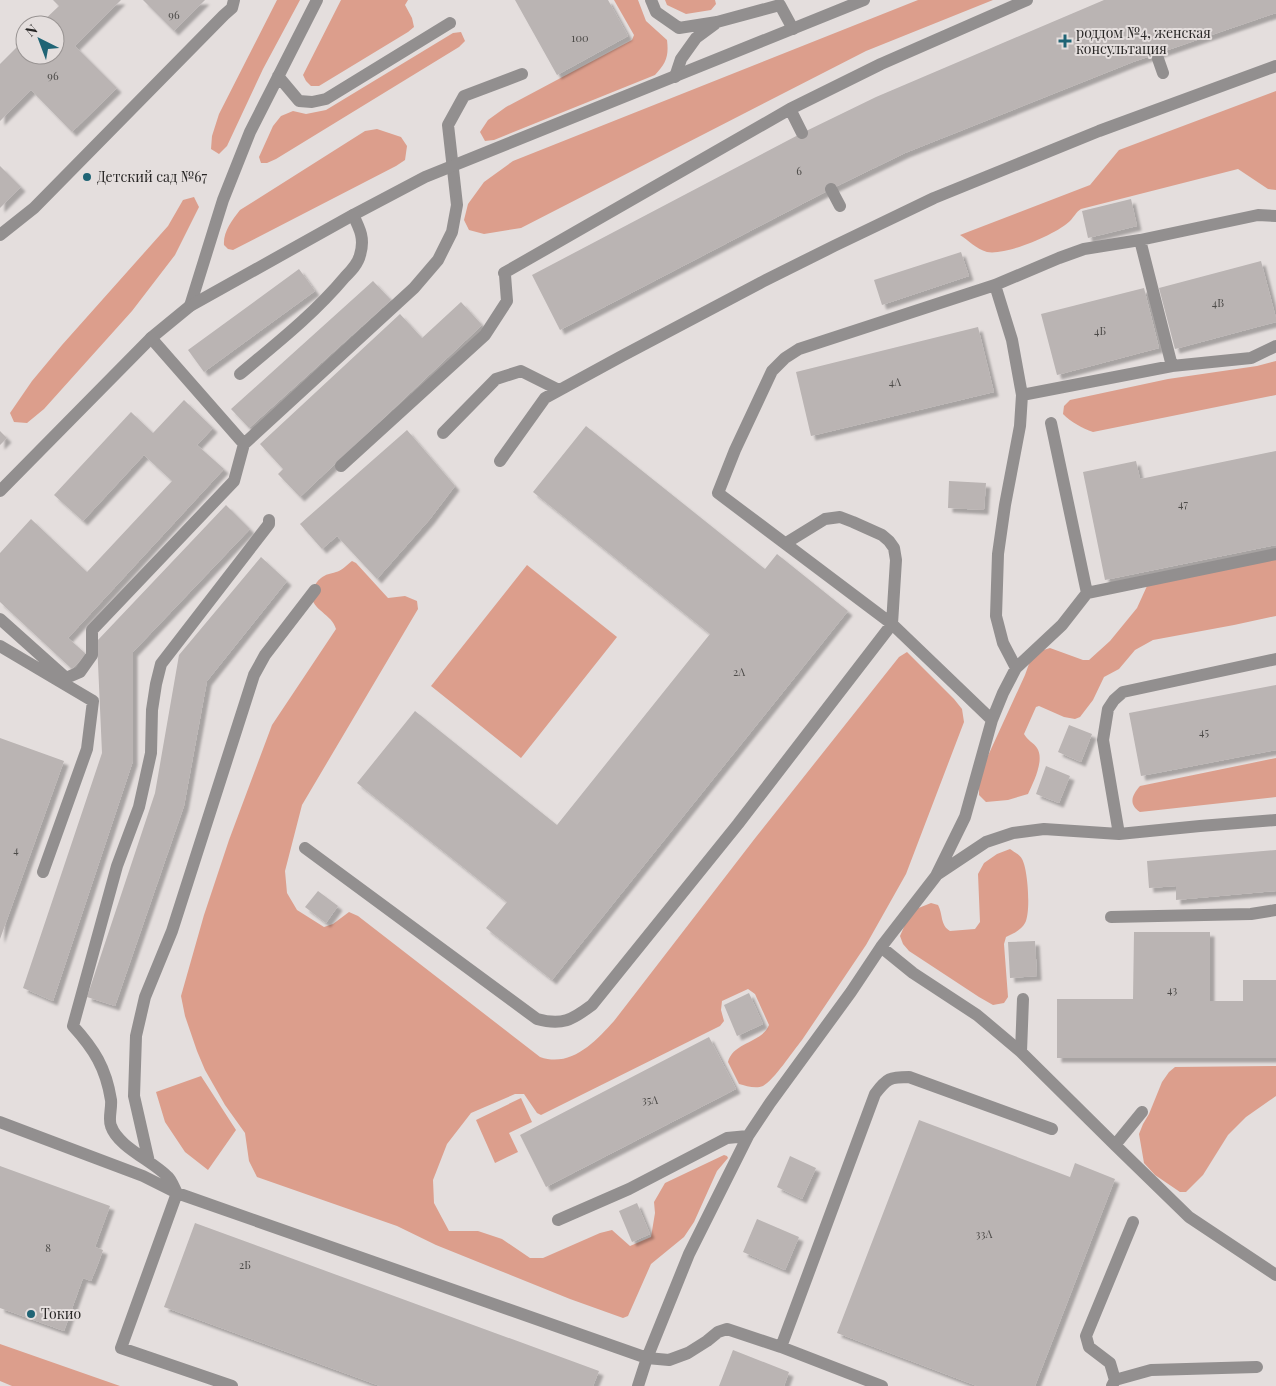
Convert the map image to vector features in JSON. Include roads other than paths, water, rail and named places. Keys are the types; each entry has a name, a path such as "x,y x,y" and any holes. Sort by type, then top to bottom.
{"street":[{"path":"0,235 34,208 232,8 234,0"},
{"path":"190,306 223,200 250,132 317,0"},
{"path":"651,0 656,12 679,28 716,22 780,4 793,29"},
{"path":"0,491 151,338 190,306 354,215 426,178 864,0"},
{"path":"341,466 485,335 507,301 504,274 790,109 881,64 1027,0"},
{"path":"675,77 681,59 696,38 716,22"},
{"path":"278,76 299,101 312,102 326,99 450,23"},
{"path":"1156,54 1163,73"},
{"path":"500,461 545,398 762,282 934,198 1107,128 1276,66"},
{"path":"0,619 66,678 80,672 92,655 92,630 234,480 244,444 414,288 438,260 452,232 457,205 448,125 464,96 522,74"},
{"path":"790,109 802,133"},
{"path":"831,189 840,206"},
{"path":"240,374 308,317 356,265 360,257 362,233 354,215"},
{"path":"992,720 892,624 718,492 735,450 772,371 785,358 798,349 995,285 1084,249 1140,240 1258,215 1276,216"},
{"path":"1140,240 1172,366"},
{"path":"995,285 1012,340 1022,395 1020,426 998,554 996,616 1003,644 1016,668"},
{"path":"151,338 244,444"},
{"path":"1022,395 1172,366 1251,358 1276,346"},
{"path":"443,433 496,379 521,371 559,390"},
{"path":"1051,423 1087,594"},
{"path":"305,848 537,1019 549,1022 564,1022 576,1017 592,1005 738,824 892,624 896,560 894,548 890,541 840,517 825,519 786,544"},
{"path":"178,1193 169,1178 131,1150 115,1133 111,1125 111,1102 108,1081 96,1054 73,1026 118,866 139,807 152,753 152,710 161,664 269,524 269,520"},
{"path":"638,1386 647,1358 689,1254 748,1136 881,947 936,876 965,817 992,720 1016,668 1062,625 1087,594 1276,554"},
{"path":"149,1162 134,1096 136,1036 145,996 172,931 254,675 265,655 315,590"},
{"path":"0,646 93,700 88,749 43,872"},
{"path":"1119,834 1103,740 1108,709 1114,700 1123,692 1276,660"},
{"path":"936,876 986,842 1044,828 1119,834 1276,820"},
{"path":"1112,917 1251,914 1276,910"},
{"path":"881,947 913,973 977,1015 1022,1052 1189,1217 1276,1275"},
{"path":"1022,1052 1023,999"},
{"path":"781,1347 875,1094 884,1082 894,1077 909,1077 1052,1129"},
{"path":"1115,1145 1142,1112"},
{"path":"0,1122 142,1176 178,1193 647,1358 669,1360 688,1353 707,1342 718,1332 727,1329 781,1347 882,1386"},
{"path":"558,1220 629,1189 727,1138 748,1136"},
{"path":"178,1193 121,1348 232,1386"},
{"path":"1133,1222 1086,1336 1089,1347 1110,1363 1114,1383 1151,1370 1256,1367"}],"place":[{"name":"роддом №4, женская консультация","path":"1065,41"},
{"name":"Детский сад №67","path":"87,177"},
{"name":"Токио","path":"31,1314"}]}
